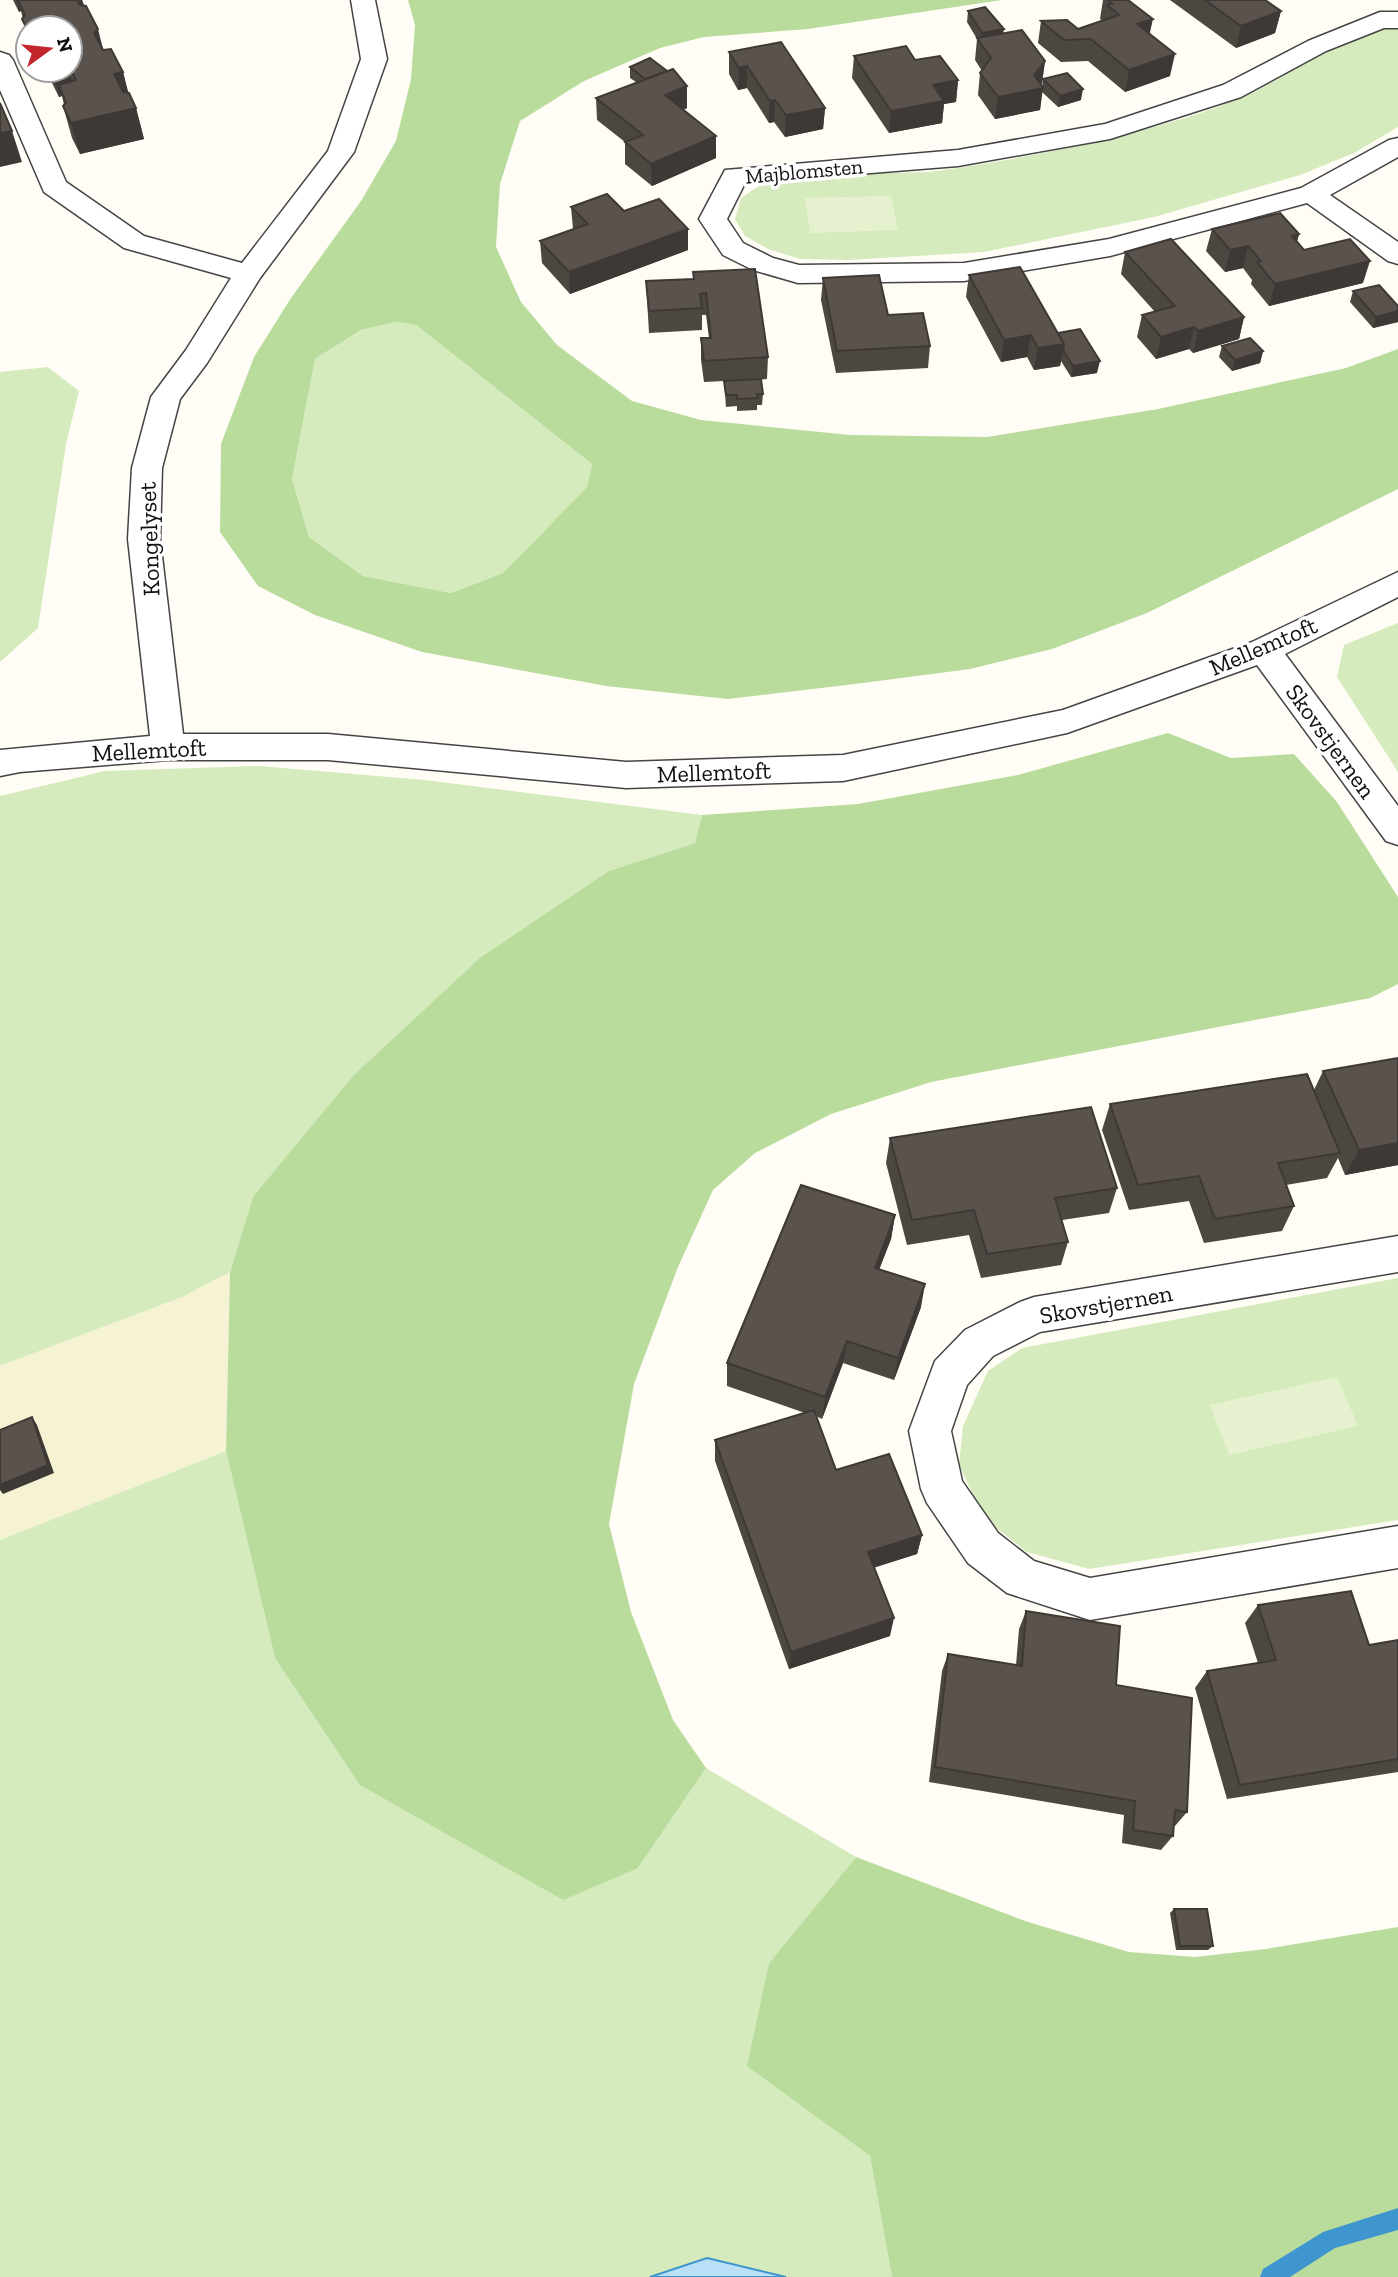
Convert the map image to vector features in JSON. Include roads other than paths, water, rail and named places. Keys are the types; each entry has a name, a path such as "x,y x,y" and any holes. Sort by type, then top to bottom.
{"street":[{"name":"Kongelyset","path":"168,747 144,539 147,468 166,397 197,356 248,274 341,152 374,59 363,0"},
{"name":"Majblomsten","path":"1398,20 1380,20 1317,46 1232,92 1110,131 958,158 735,176 713,219 733,249 763,264 798,274 964,272 1110,247 1311,194 1398,146"},
{"path":"0,60 11,109 54,186 134,242 248,274"},
{"path":"1311,194 1398,255"},
{"name":"Mellemtoft","path":"0,763 168,747 328,747 626,775 843,768 1067,721 1264,650 1398,583"},
{"name":"Skovstjernen","path":"1264,650 1398,832"},
{"name":"Skovstjernen","path":"1398,1254 1034,1315 979,1343 950,1374 930,1432 942,1489 983,1548 1022,1578 1090,1599 1398,1547"}],"water":[{"path":"707,2258 786,2277 650,2277"}],"waterway":[{"path":"1271,2277 1330,2239 1398,2219"}]}
